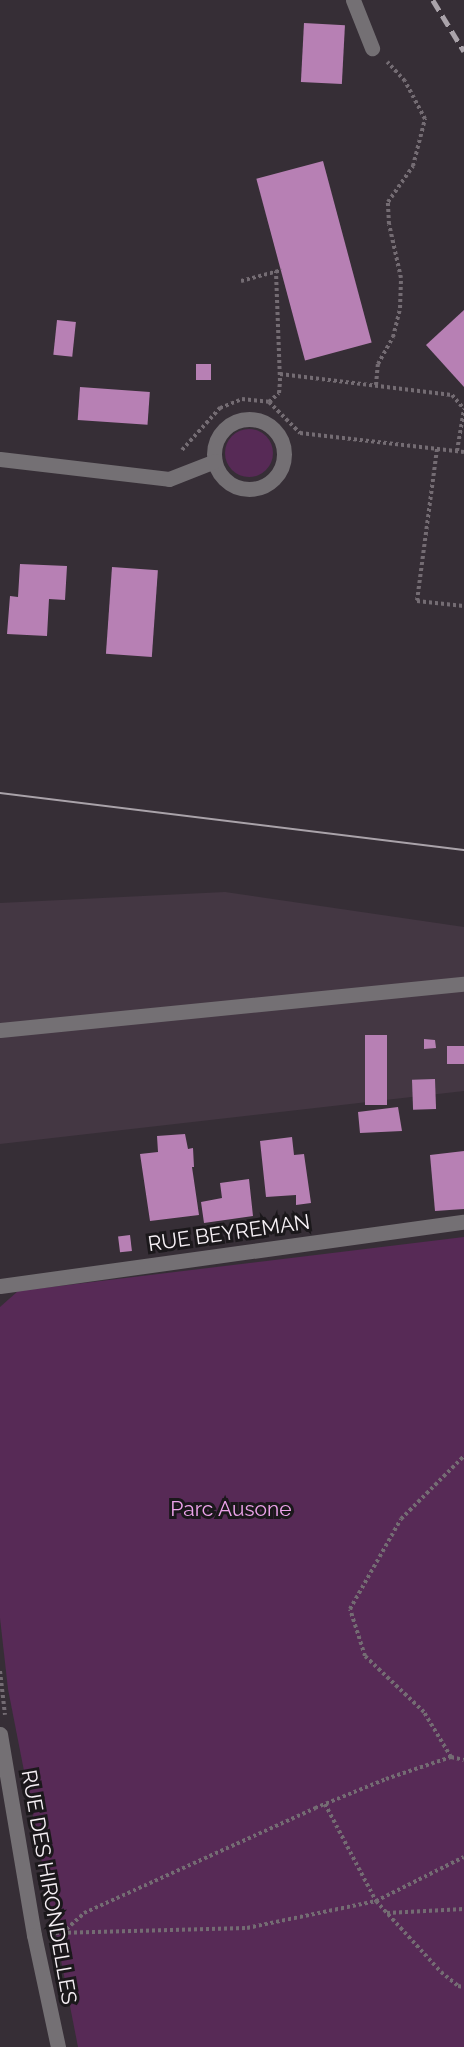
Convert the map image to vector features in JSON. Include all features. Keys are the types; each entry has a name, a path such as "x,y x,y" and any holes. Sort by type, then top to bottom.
{"street":[{"path":"353,0 372,48"},
{"path":"247,418 268,424 282,441 284,452 278,473 261,487 249,489 237,487 219,472 215,460 214,449 225,428 236,421 247,418"},
{"path":"0,459 169,479 215,460"},
{"path":"0,1030 464,984"},
{"name":"RUE BEYREMAN","path":"0,1286 464,1222"},
{"name":"RUE DES HIRONDELLES","path":"0,1734 34,1935 57,2047"}],"path":[{"path":"372,48 405,81 425,119 413,166 388,202 389,224 401,278 400,308 393,337 378,363 376,385"},
{"path":"241,281 282,270"},
{"path":"269,402 279,393 276,271"},
{"path":"280,374 452,395 464,409 457,452"},
{"path":"176,453 182,450 220,408 242,399 269,402 300,433 464,452"},
{"path":"437,449 417,601 464,606"},
{"path":"451,1757 424,1712 365,1656 350,1608 401,1519 464,1456"},
{"path":"61,1933 84,1913 152,1880 325,1804 386,1779 451,1757 464,1760"},
{"path":"325,1804 376,1901 441,1972 458,1986 464,1987"},
{"path":"34,1935 248,1928 376,1901 464,1857"},
{"path":"387,1913 464,1909"}],"shaded area":[{"path":"225,892 464,927 464,1091 0,1144 0,903"}],"green space":[{"path":"249,429 266,436 273,453 266,470 249,477 232,470 225,453 232,436"},
{"name":"Parc Ausone","path":"464,1237 464,2047 78,2047 8,1689 0,1618 0,1307 18,1291"}],"building":[{"path":"304,23 345,25 342,84 301,82"},
{"path":"323,161 372,343 305,360 256,179"},
{"path":"464,310 464,387 426,345"},
{"path":"57,320 76,322 72,357 53,355"},
{"path":"196,364 211,364 211,380 196,380"},
{"path":"80,387 150,392 148,425 78,420"},
{"path":"20,564 67,566 65,600 49,599 47,636 7,634 10,596 18,597"},
{"path":"112,567 158,570 152,657 106,654"},
{"path":"365,1035 387,1035 387,1105 365,1105"},
{"path":"424,1039 435,1040 436,1048 424,1049"},
{"path":"447,1046 464,1046 464,1064 447,1064"},
{"path":"435,1079 436,1109 413,1110 412,1080"},
{"path":"398,1107 402,1131 360,1133 358,1112"},
{"path":"185,1134 188,1149 193,1148 194,1167 192,1167 199,1215 150,1221 140,1154 158,1152 157,1136"},
{"path":"292,1137 294,1155 304,1154 311,1203 296,1205 296,1195 266,1197 260,1141"},
{"path":"464,1151 464,1209 435,1211 430,1155"},
{"path":"249,1179 253,1216 204,1223 201,1202 222,1198 220,1183"},
{"path":"130,1235 132,1251 120,1252 118,1236"}],"tram line":[{"path":"0,793 464,850"}],"railway":[{"path":"433,0 464,51"}]}
